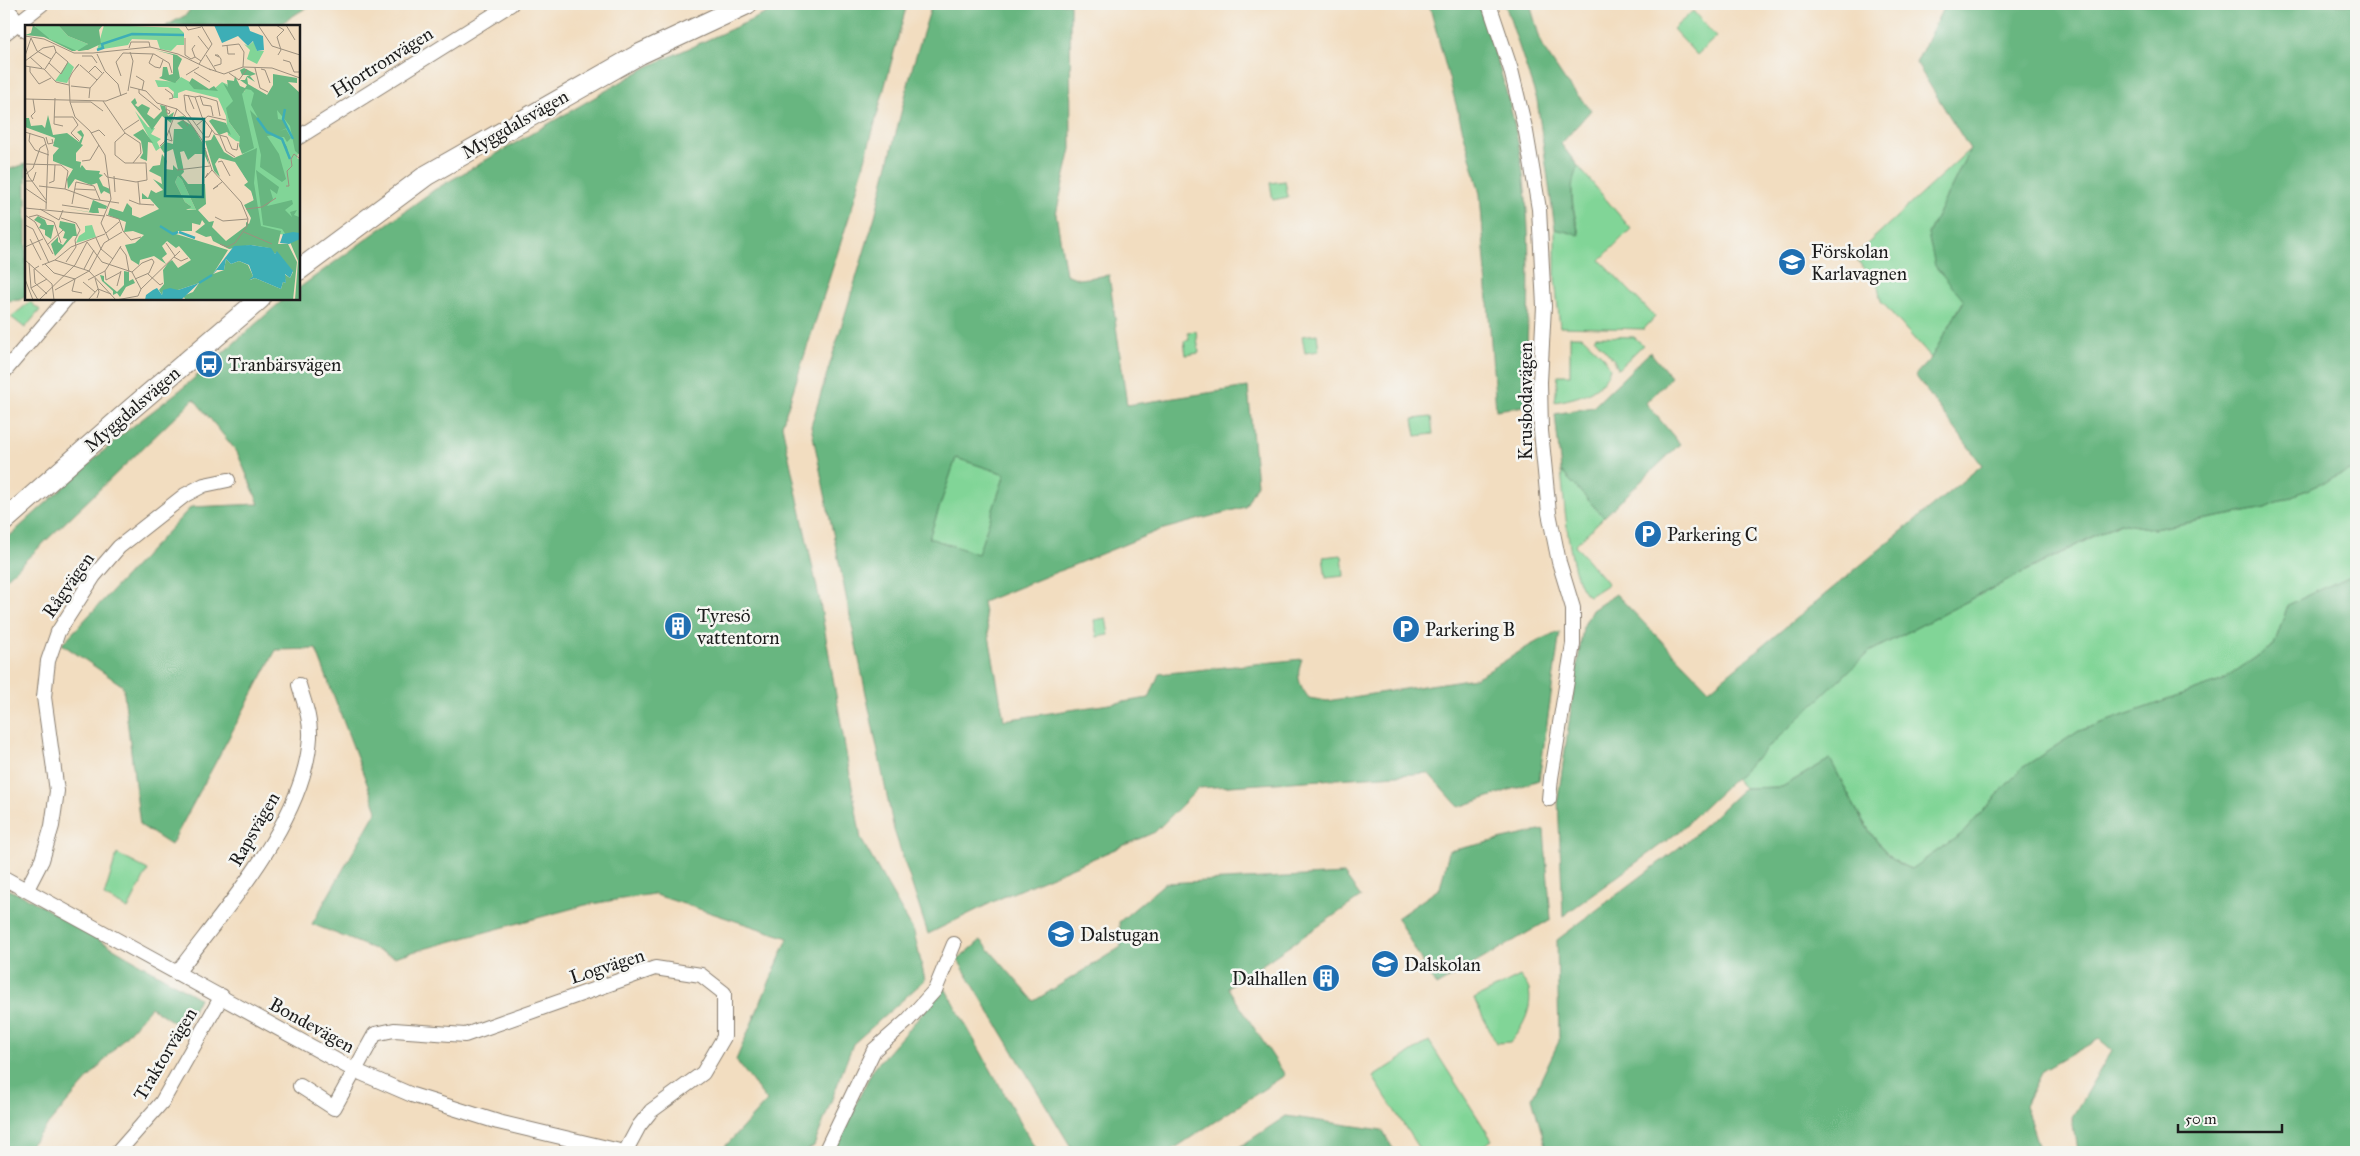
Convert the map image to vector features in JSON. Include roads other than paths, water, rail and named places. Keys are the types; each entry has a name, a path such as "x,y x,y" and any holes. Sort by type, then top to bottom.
{"street":[{"path":"4,34 22,27 42,4"},
{"name":"Hjortronvägen","path":"300,136 511,4"},
{"name":"Myggdalsvägen","path":"300,269 427,174 640,54 747,4"},
{"name":"Krusbodavägen","path":"1489,4 1511,70 1522,114 1539,209 1544,306 1540,382 1541,431 1549,513 1559,562 1573,608 1573,644 1551,778 1550,799"},
{"path":"4,5 22,27"},
{"path":"4,372 65,300"},
{"name":"Myggdalsvägen","path":"4,521 250,302"},
{"name":"Rågvägen","path":"27,889 42,860 52,826 57,790 44,697 48,661 58,632 94,576 119,547 185,495 204,485 228,480"},
{"name":"Rapsvägen","path":"177,973 262,860 281,826 296,793 310,737 307,710 298,685"},
{"name":"Bondevägen","path":"4,878 354,1070 412,1095 490,1119 625,1152"},
{"path":"825,1152 874,1050 907,1021 935,990 954,944"},
{"name":"Logvägen","path":"354,1070 375,1034 394,1030 465,1035 655,968 701,975 724,992 724,1037 702,1073 651,1111 639,1126 625,1152"},
{"name":"Traktorvägen","path":"118,1152 162,1102 222,996"},
{"path":"300,1086 334,1108 354,1070"}],"place":[{"name":"Förskolan Karlavagnen","path":"1792,262"},
{"name":"Tranbärsvägen","path":"209,364"},
{"name":"Parkering C","path":"1648,534"},
{"name":"Tyresö vattentorn","path":"678,626"},
{"name":"Parkering B","path":"1406,629"},
{"name":"Dalstugan","path":"1061,934"},
{"name":"Dalskolan","path":"1385,964"},
{"name":"Dalhallen","path":"1326,978"}]}
